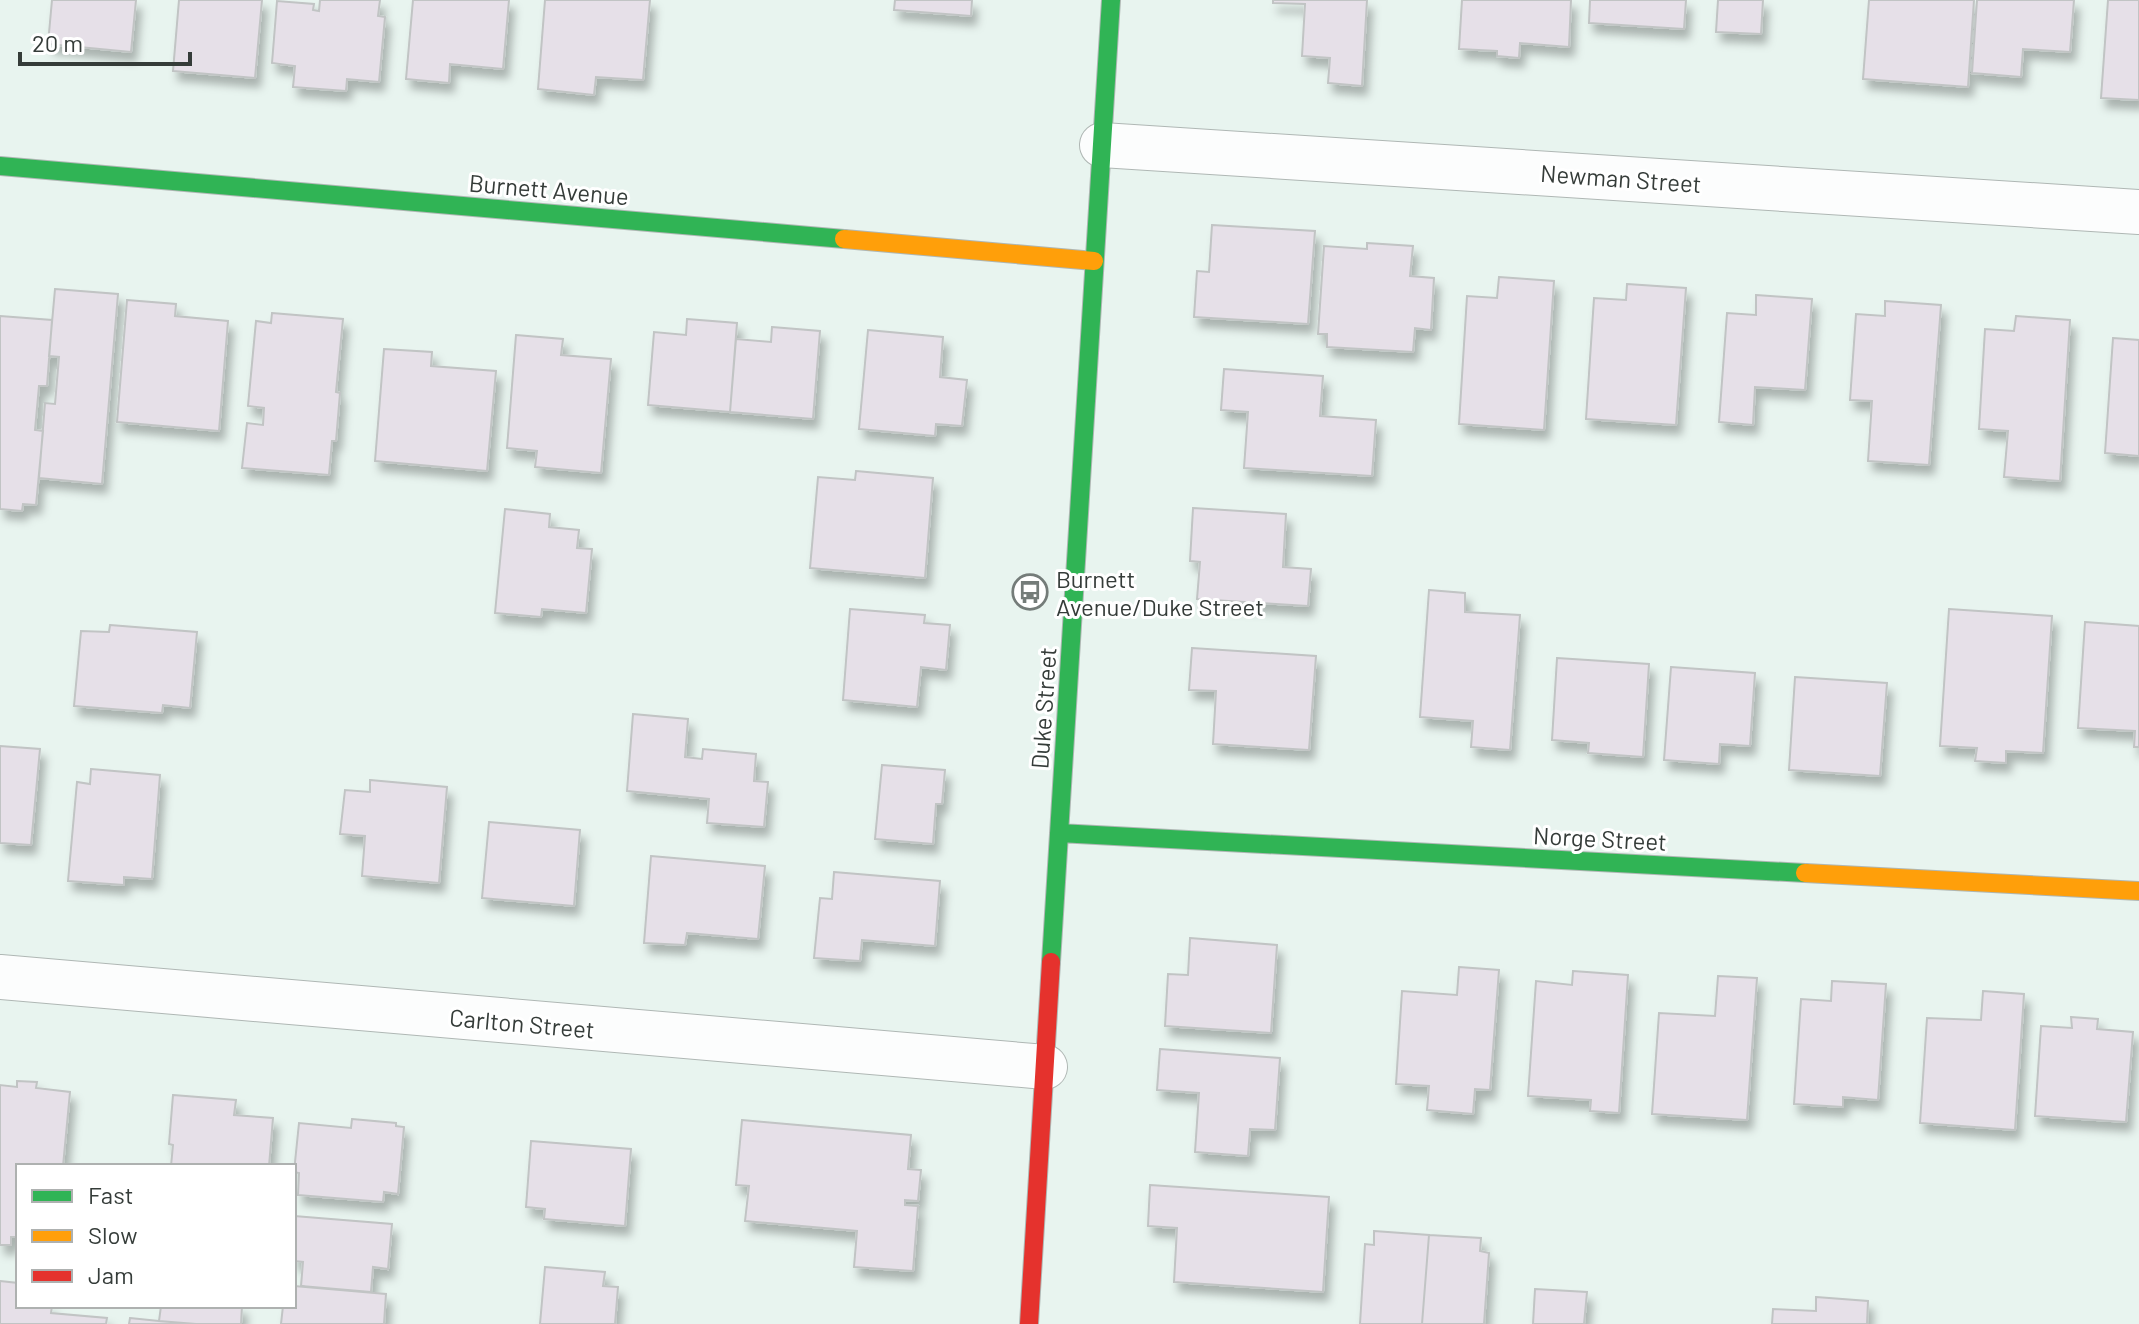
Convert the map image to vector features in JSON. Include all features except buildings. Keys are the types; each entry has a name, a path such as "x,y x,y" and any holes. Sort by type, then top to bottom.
{"street":[{"name":"Duke Street","path":"1029,1324 1111,0"},
{"name":"Newman Street","path":"1102,145 2139,212"},
{"name":"Burnett Avenue","path":"0,166 1094,261"},
{"name":"Norge Street","path":"1059,833 2139,891"},
{"name":"Carlton Street","path":"0,977 1045,1067"}],"traffic: fast":[{"path":"1051,962 1111,0"},
{"path":"0,166 844,239"},
{"path":"1059,833 1805,873"}],"traffic: slow":[{"path":"844,239 1094,261"},
{"path":"1805,873 2139,891"}],"traffic: jam":[{"path":"1029,1324 1051,962"}],"place":[{"name":"Burnett Avenue/Duke Street","path":"1030,592"}]}
